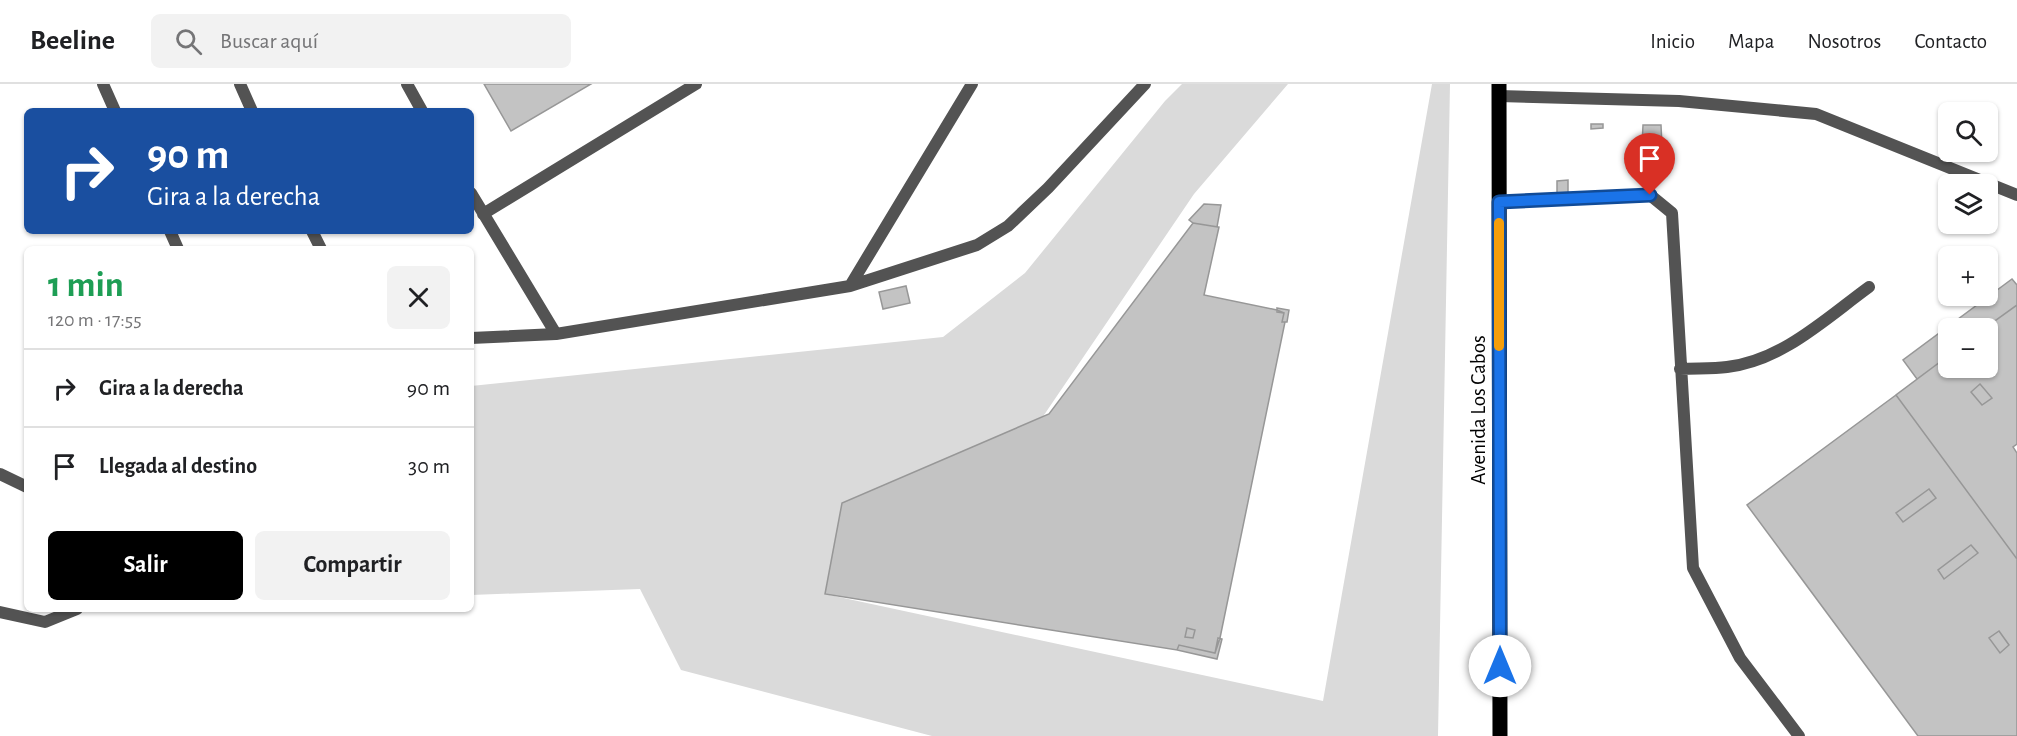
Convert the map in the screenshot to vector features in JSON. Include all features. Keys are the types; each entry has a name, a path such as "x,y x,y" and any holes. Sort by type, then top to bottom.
{"main road":[{"name":"Avenida Los Cabos","path":"1499,90 1500,736"}],"lane":[{"path":"103,84 114,108"},
{"path":"240,84 251,108"},
{"path":"406,84 421,108"},
{"path":"483,214 696,84"},
{"path":"850,286 972,84"},
{"path":"474,338 556,334 850,286 977,245 1008,226 1048,188 1145,84"},
{"path":"1499,90 1679,101 1816,114 2017,195"},
{"path":"1499,202 1650,195 1672,213 1693,568 1740,658 1799,736"},
{"path":"474,198 556,334"},
{"path":"1680,369 1727,367 1756,360 1788,346 1869,287"},
{"path":"0,474 24,486"},
{"path":"0,612 45,622 70,612"}],"shaded area":[{"path":"1182,84 1288,84 1194,194 1042,418 825,594 1323,701 1432,84 1450,84 1438,736 932,736 681,670 640,589 474,595 474,386 943,337 1025,273 1165,101"}],"building":[{"path":"484,84 591,84 511,131"},
{"path":"1591,124 1603,124 1603,128 1591,129"},
{"path":"1643,125 1661,125 1662,146 1642,146"},
{"path":"1568,180 1568,201 1557,200 1557,181"},
{"path":"1204,204 1221,205 1217,227 1193,223 1189,220"},
{"path":"1193,223 1219,227 1204,295 1277,310 1284,313 1282,322 1285,322 1215,653 1179,645 1177,650 825,594 842,503 1049,414","holes":["1187,628 1195,630 1193,638 1185,637"]},
{"path":"2012,279 2017,285 2017,305 1998,319 1960,318 1976,306 1998,306 1998,289"},
{"path":"906,286 910,303 883,309 879,292"},
{"path":"2017,305 2017,444 2013,447 2017,453 2017,559 1896,395 1938,364 1938,378 1998,378 1998,319","holes":["1980,384 1992,398 1982,405 1971,392"]},
{"path":"1277,308 1289,310 1287,322 1282,322 1284,313 1277,312"},
{"path":"1938,334 1938,363 1917,379 1903,360"},
{"path":"1980,384 1992,398 1982,405 1971,392"},
{"path":"1896,395 2017,559 2017,736 1918,736 1747,505","holes":["1929,489 1936,498 1903,522 1896,513","1971,545 1978,553 1944,579 1938,570","1999,631 2009,645 2000,653 1989,638"]},
{"path":"1929,489 1936,498 1903,522 1896,513"},
{"path":"1971,545 1978,553 1944,579 1938,570"},
{"path":"1187,628 1195,630 1193,638 1185,637"},
{"path":"1999,631 2009,645 2000,653 1989,638"},
{"path":"1218,638 1222,639 1217,659 1177,650 1179,645 1215,653"}],"slow traffic":[{"path":"1499,223 1499,346"}],"route":[{"path":"1500,666 1499,202 1650,195"}]}
